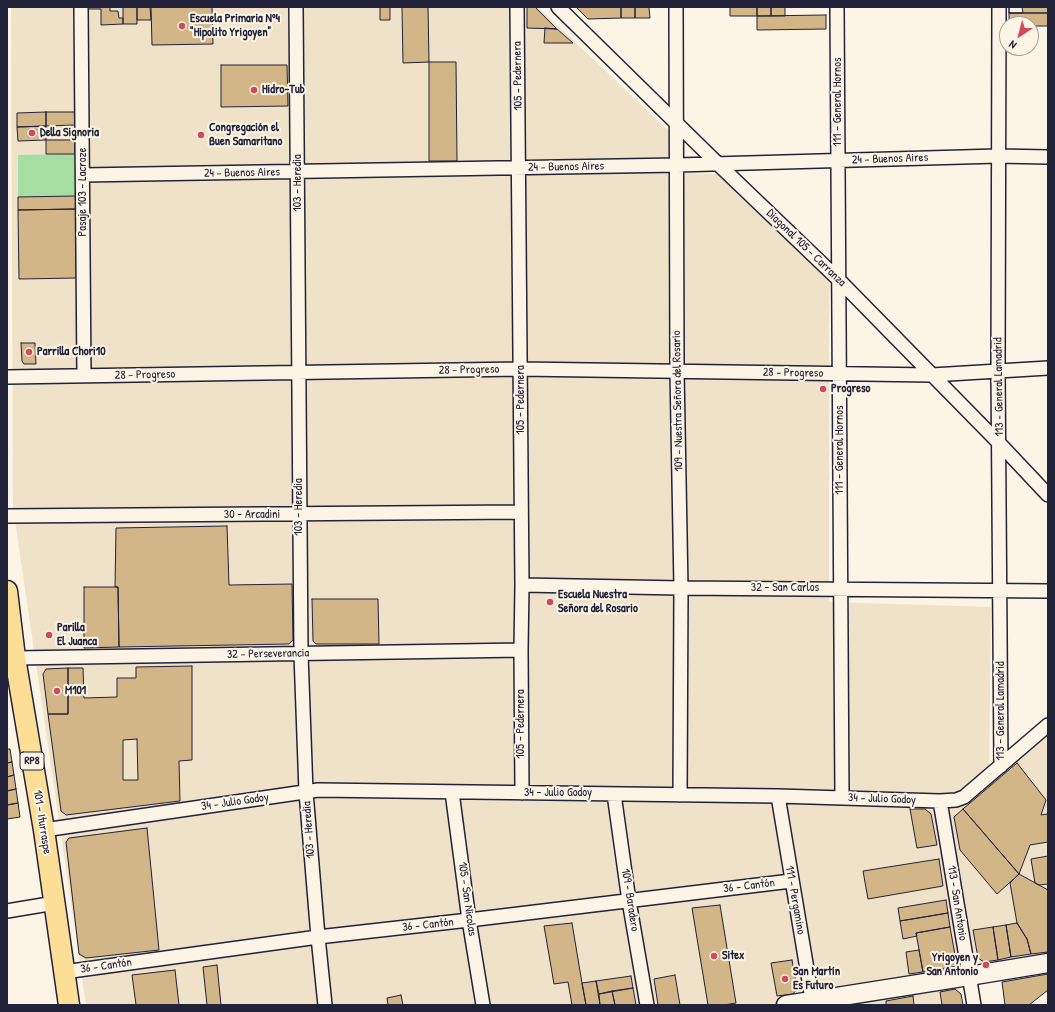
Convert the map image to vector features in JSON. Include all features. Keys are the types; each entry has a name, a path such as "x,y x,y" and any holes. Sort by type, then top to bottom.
{"main road":[{"name":"101 - Iturraspe","path":"7,591 15,658 14,693 44,830 69,1005"}],"street":[{"name":"Pasaje 103 - Lacroze","path":"81,7 84,376"},
{"name":"103 - Heredia","path":"296,7 300,654 306,792 325,1005"},
{"name":"105 - Pedernera","path":"517,7 521,369 520,512 522,585 522,793"},
{"name":"Diagonal 105 - Carranza","path":"558,7 838,279 1048,495"},
{"name":"109 - Nuestra Señora del Rosario","path":"676,7 677,371 681,588 680,795"},
{"name":"111 - General Hornos","path":"837,7 842,797"},
{"name":"113 - General Lamadrid","path":"999,7 998,371 1001,766"},
{"name":"24 - Buenos Aires","path":"83,175 676,165 998,156 1048,157"},
{"name":"28 - Progreso","path":"7,377 521,369 932,375 1048,368"},
{"name":"30 - Arcadini","path":"7,516 299,515 520,512"},
{"name":"32 - San Carlos","path":"522,585 1048,591"},
{"name":"32 - Perseverancia","path":"15,658 521,650"},
{"name":"34 - Julio Godoy","path":"44,830 318,790 842,797 940,801 956,800 964,797 1048,725"},
{"name":"105 - San Nicolas","path":"452,792 469,920 483,1005"},
{"name":"109 - Baradero","path":"614,794 629,901 647,1005"},
{"name":"111 - Pergamino","path":"778,796 812,1003"},
{"name":"113 - San Antonio","path":"940,801 974,1005"},
{"name":"36 - Cantón","path":"64,972 318,937 791,881"},
{"path":"7,911 55,903"},
{"path":"786,1005 812,1003 1048,963"}],"shaded area":[{"path":"11,7 538,7 669,131 670,173 720,174 829,280 829,602 991,607 989,771 1048,732 1048,953 957,967 963,1005 86,1005 13,507"}],"green space":[{"path":"75,154 76,196 18,197 18,155"}],"building":[{"path":"86,7 110,7 110,11 118,11 119,18 123,18 123,24 101,25 101,9 86,9"},
{"path":"123,7 137,7 137,24 123,24"},
{"path":"137,7 150,7 151,20 137,20"},
{"name":"Escuela Primaria Nº4 \"Hipolito Yrigoyen\"","path":"151,7 212,7 213,44 152,45"},
{"path":"380,7 390,7 390,20 380,20"},
{"path":"402,7 428,7 429,62 403,63"},
{"path":"527,7 535,7 557,29 527,28"},
{"path":"576,7 621,7 621,18 588,19"},
{"path":"621,7 635,7 635,18 621,18"},
{"path":"635,7 649,7 650,18 635,18"},
{"path":"730,7 757,7 757,16 730,16"},
{"path":"757,7 771,7 771,16 757,16"},
{"path":"771,7 785,7 785,16 771,16"},
{"path":"1009,7 1022,7 1023,13 1009,13"},
{"path":"1009,7 1048,7 1048,13 1009,13"},
{"path":"1009,13 1048,13 1048,26 1039,26 1039,16 1009,16"},
{"path":"826,15 826,29 757,30 757,16"},
{"path":"545,28 557,29 573,43 544,43"},
{"path":"429,62 456,62 457,161 429,161"},
{"name":"Hidro-Tub","path":"221,65 287,65 288,106 221,107"},
{"path":"46,112 46,126 17,127 17,113"},
{"path":"46,112 75,112 75,125 46,126"},
{"name":"Della Signoria","path":"46,126 46,140 18,141 17,127"},
{"path":"46,140 75,140 75,154 46,154"},
{"path":"76,196 76,209 18,210 18,197"},
{"path":"76,209 77,278 19,279 18,210"},
{"name":"Parrilla Chori10","path":"21,343 35,343 36,364 24,364 22,361"},
{"path":"227,526 229,585 292,584 293,640 289,644 119,647 118,587 115,587 116,528"},
{"path":"84,587 118,587 119,647 84,648"},
{"path":"312,599 378,599 379,644 316,644 313,641"},
{"path":"192,666 192,760 179,761 180,801 66,815 61,811 48,714 68,714 68,668 83,668 84,698 117,697 117,678 136,678 136,667","holes":["137,739 138,780 123,780 123,740"]},
{"path":"68,668 68,714 48,714 43,674 46,669"},
{"path":"7,749 10,749 12,762 7,763"},
{"path":"12,762 14,775 7,777 7,763"},
{"path":"1017,763 1046,800 1041,815 1047,814 1048,818 1048,842 1030,845 1019,874 963,809"},
{"path":"14,775 16,789 7,791 7,777"},
{"path":"16,789 18,803 7,805 7,791"},
{"path":"18,803 20,817 7,819 7,805"},
{"path":"910,809 925,809 931,814 937,845 917,848"},
{"path":"963,809 1019,874 997,894 960,850 954,817"},
{"path":"147,828 159,950 86,958 79,954 66,842 69,838"},
{"path":"1048,856 1048,884 1039,885 1035,883 1031,859"},
{"path":"939,859 943,886 868,899 863,871"},
{"path":"1019,874 1048,890 1048,952 1031,954 1027,939 1017,923 1010,883"},
{"path":"946,900 948,913 900,921 898,908"},
{"name":"Sitex","path":"720,905 736,1003 708,1005 692,908"},
{"path":"948,913 950,927 916,933 917,936 903,939 900,921"},
{"path":"572,923 586,1005 572,1005 568,982 554,984 544,926"},
{"path":"1017,923 1027,939 1031,954 1011,957 1006,925"},
{"path":"1006,925 1011,957 998,960 993,927"},
{"path":"950,927 957,966 923,972 916,933"},
{"path":"993,927 998,960 984,962 978,958 973,930"},
{"path":"919,950 923,972 909,974 906,952"},
{"path":"792,960 797,989 793,994 777,996 771,963"},
{"path":"217,965 221,1005 207,1005 203,967"},
{"path":"175,970 179,1005 136,1005 132,975"},
{"path":"1048,974 1048,990 1029,1005 1005,1005 1002,982"},
{"path":"675,975 680,1005 658,1005 654,979"},
{"path":"631,976 633,988 599,994 596,981"},
{"path":"596,981 600,1005 586,1005 582,983"},
{"path":"633,988 636,1005 615,1005 612,991"},
{"path":"955,989 961,994 963,1005 942,1005 940,992"},
{"path":"612,991 615,1005 600,1005 599,994"},
{"path":"401,995 403,1005 388,1005 387,998"},
{"path":"913,996 914,1005 886,1005 886,1001"}],"place":[{"name":"Escuela Primaria Nº4 \"Hipolito Yrigoyen\"","path":"182,26"},
{"name":"Hidro-Tub","path":"254,90"},
{"name":"Della Signoria","path":"32,133"},
{"name":"Congregación el Buen Samaritano","path":"201,135"},
{"name":"Parrilla Chori10","path":"29,352"},
{"name":"Progreso","path":"823,389"},
{"name":"Escuela Nuestra Señora del Rosario","path":"550,602"},
{"name":"Parilla El Juanca","path":"49,635"},
{"name":"M101","path":"57,691"},
{"name":"Sitex","path":"714,956"},
{"name":"Yrigoyen y San Antonio","path":"986,965"},
{"name":"San Martín Es Futuro","path":"785,979"}]}
